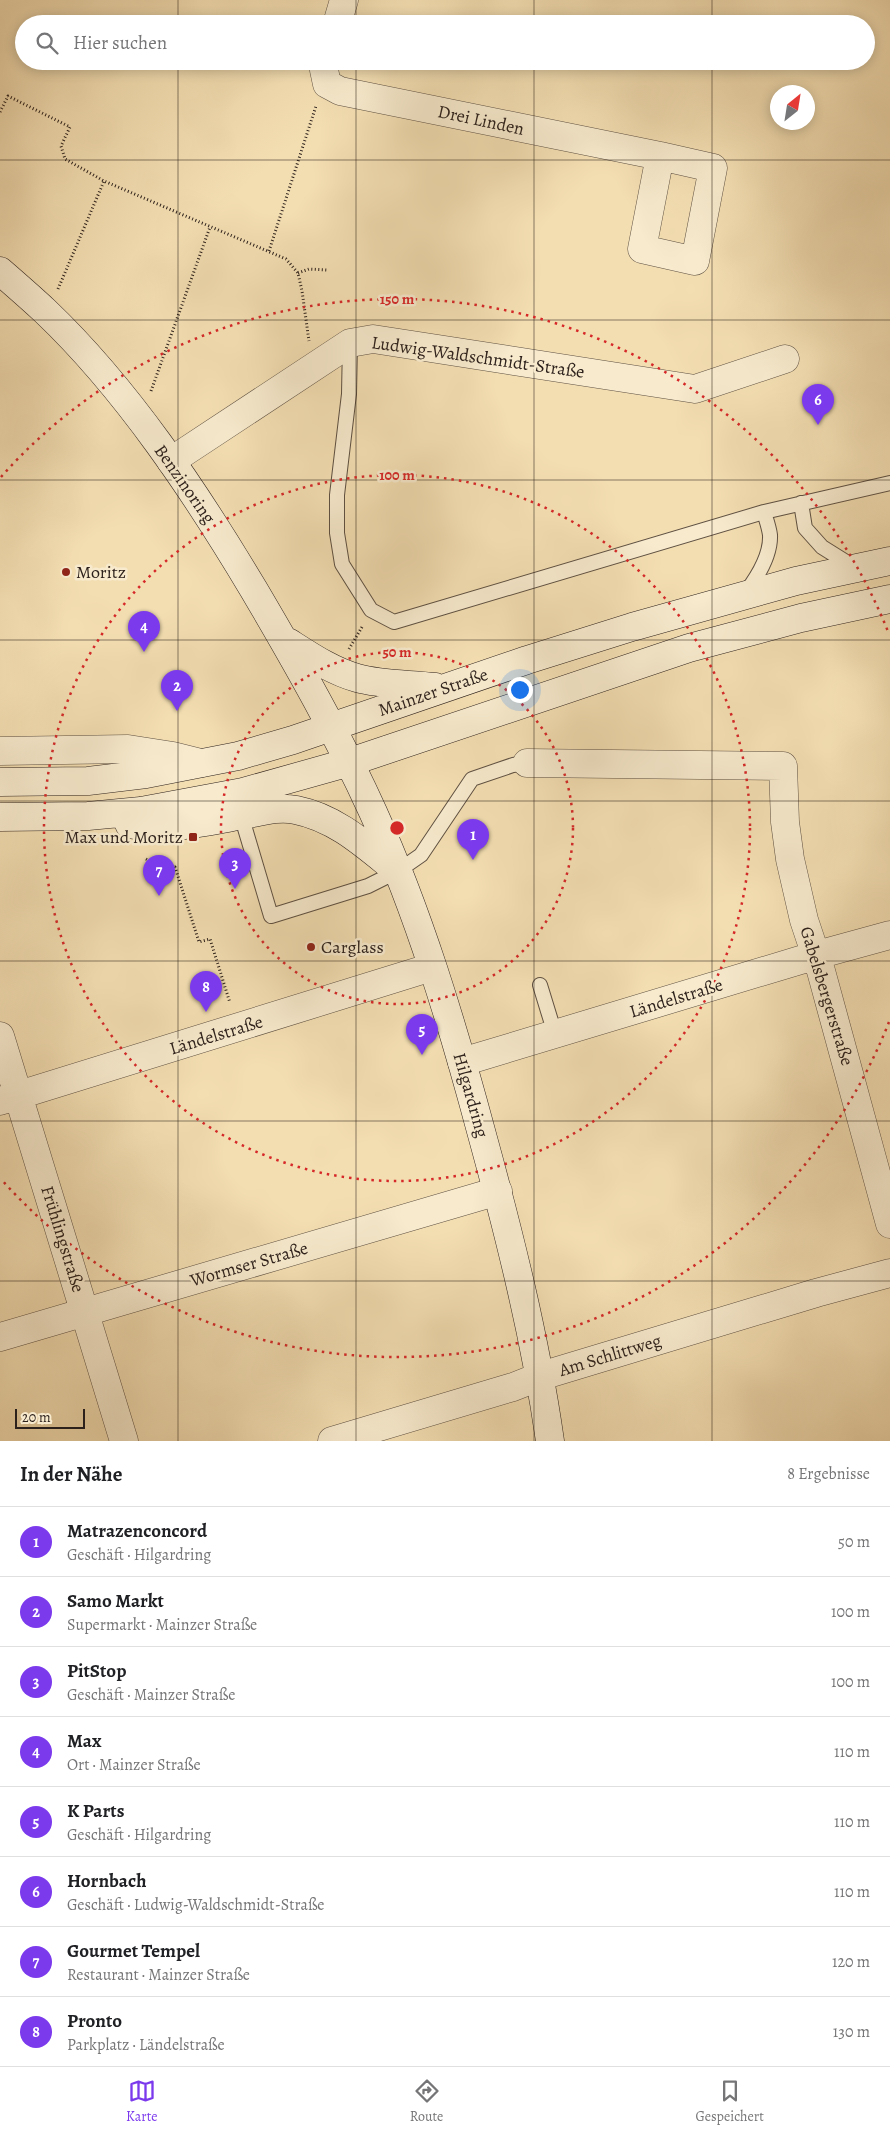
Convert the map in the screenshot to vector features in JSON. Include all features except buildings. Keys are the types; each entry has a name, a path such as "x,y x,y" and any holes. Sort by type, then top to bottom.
{"street":[{"path":"340,15 344,0"},
{"name":"Drei Linden","path":"327,72 340,91 660,156"},
{"name":"Benzinoring","path":"0,271 46,312 107,378 171,460 236,560 283,638 350,762"},
{"name":"Ludwig-Waldschmidt-Straße","path":"171,460 350,343 373,339 695,389 785,359"},
{"name":"Mainzer Straße","path":"0,782 88,781 146,774 266,748 632,627 743,595 890,561"},
{"path":"88,816 155,827 182,825 233,809 350,762 689,648 801,618 890,599"},
{"path":"283,638 322,664 357,678 447,688"},
{"path":"0,751 128,749 173,756 201,763"},
{"name":"Hilgardring","path":"350,762 398,871 432,967 462,1062 498,1191 541,1376 550,1441"},
{"name":"Gabelsbergerstraße","path":"527,763 783,766 785,822 790,859 804,920 817,955 861,1111 890,1224"},
{"path":"0,817 88,816 141,811 294,810 319,817 343,828 398,871"},
{"name":"Ländelstraße","path":"462,1062 817,955 890,936"},
{"name":"Ländelstraße","path":"9,1098 432,967"},
{"name":"Frühlingstraße","path":"0,1036 9,1098 85,1311 124,1441"},
{"name":"Wormser Straße","path":"0,1337 498,1191"},
{"name":"Am Schlittweg","path":"332,1441 816,1293 890,1273"}],"lane":[{"path":"350,343 349,394 337,496 337,533 342,564 372,610 394,622 764,512 890,483"},
{"path":"801,503 805,528 822,548 854,568"},
{"path":"743,595 756,578 765,559 770,535 764,512"},
{"path":"233,809 271,916 368,886 398,871 421,855 472,779 514,765 527,763"},
{"path":"540,985 555,1034"}],"path":[{"path":"269,251 327,72"},
{"path":"0,112 8,96 70,127 61,146 65,159 104,182 286,259 298,273 310,349"},
{"path":"56,292 104,182"},
{"path":"149,396 210,227"},
{"path":"298,273 309,269 328,270"},
{"path":"345,646 350,649 372,610"},
{"path":"146,860 164,869 176,867 199,942 210,939 232,1011"}],"place":[{"name":"Hornbach","path":"818,425"},
{"name":"Moritz","path":"66,572"},
{"name":"Max","path":"144,652"},
{"name":"Samo Markt","path":"177,711"},
{"name":"Max und Moritz","path":"193,837"},
{"name":"Matrazenconcord","path":"473,860"},
{"name":"PitStop","path":"235,889"},
{"name":"Gourmet Tempel","path":"159,896"},
{"name":"Carglass","path":"311,947"},
{"name":"Pronto","path":"206,1012"},
{"name":"K Parts","path":"422,1055"}]}
